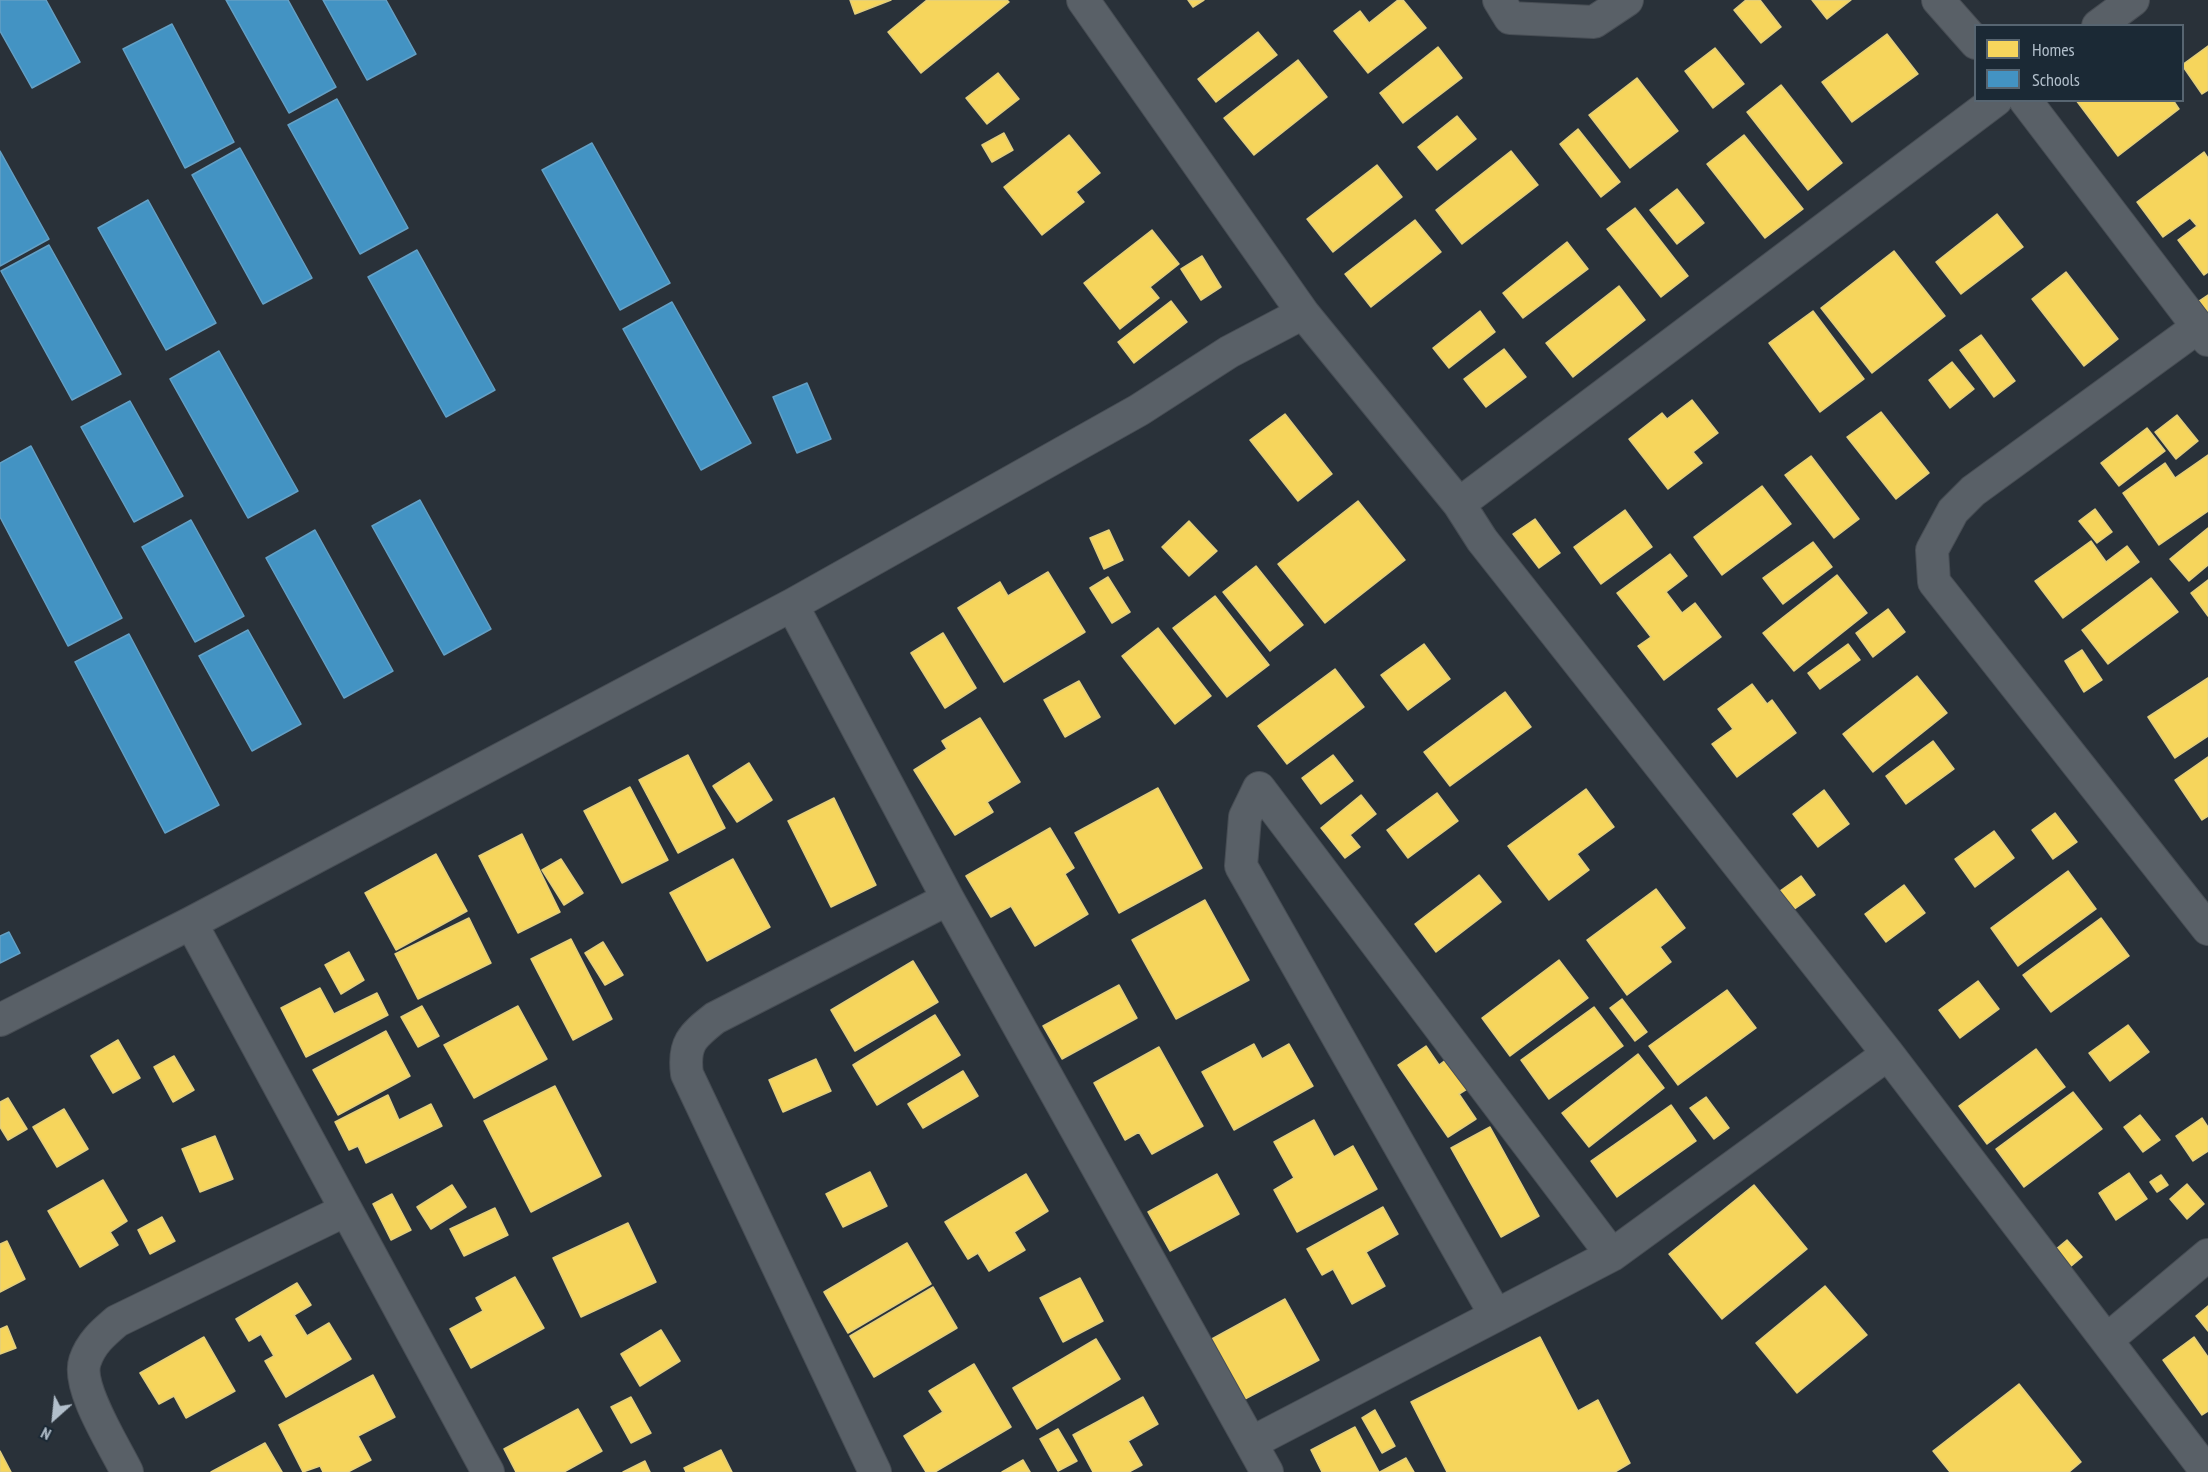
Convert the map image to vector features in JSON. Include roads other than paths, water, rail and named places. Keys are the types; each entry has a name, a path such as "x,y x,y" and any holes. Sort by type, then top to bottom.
{"street":[{"path":"1083,0 1302,313 1459,504 1489,549 1888,1054 2108,1339 2207,1472"},
{"path":"1499,0 1510,18 1594,22 1627,0"},
{"path":"1938,0 1974,41"},
{"path":"2101,24 2133,0"},
{"path":"1459,504 1993,102"},
{"path":"2027,102 2203,334 1973,491 1953,511 1932,550 1934,582 2208,928"},
{"path":"0,1020 191,923 792,605 1129,416 1229,352 1302,313"},
{"path":"792,605 948,899 1267,1472"},
{"path":"1495,1314 1241,866 1245,817 1259,788 1612,1255"},
{"path":"875,1472 687,1074 685,1056 696,1033 715,1018 948,899"},
{"path":"191,923 488,1472"},
{"path":"1251,1443 1612,1255 1888,1054"},
{"path":"127,1472 85,1386 84,1362 96,1339 117,1321 346,1210"},
{"path":"2108,1339 2208,1255"}]}
